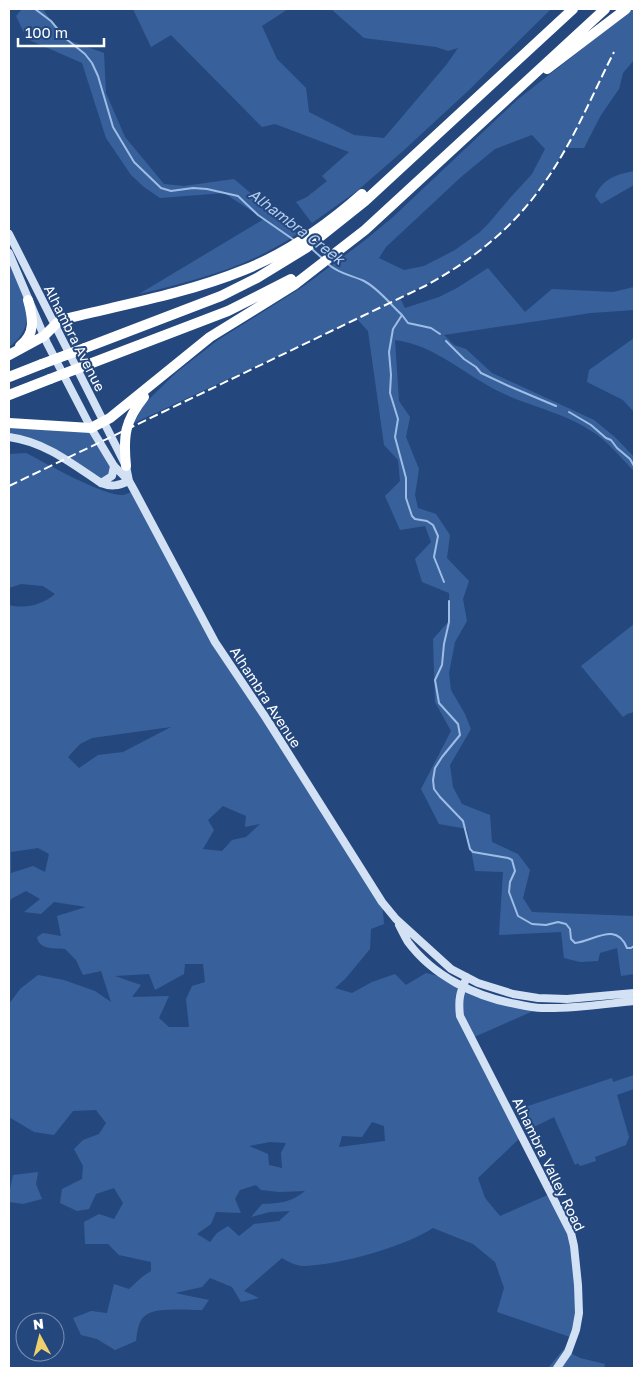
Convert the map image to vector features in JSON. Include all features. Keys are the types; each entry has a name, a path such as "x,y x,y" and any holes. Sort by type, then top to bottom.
{"highway":[{"path":"522,56 563,9"},
{"path":"9,377 221,296 257,278 333,223 435,136 573,9"},
{"path":"9,423 91,428 117,413 218,332 282,293 345,245 384,212 605,9"},
{"path":"521,86 559,61 626,9"},
{"path":"9,355 44,336 60,320 220,279 292,251"},
{"path":"9,395 228,311 305,274"},
{"path":"9,355 26,342 32,328 33,320 28,300"},
{"path":"126,466 124,449 128,423 133,411 156,382"}],"main road":[{"name":"Alhambra Avenue","path":"9,234 126,466 129,481 215,642 266,718 382,902 396,919 451,969 478,983 514,994 538,998 567,999 634,993"},
{"name":"Alhambra Avenue","path":"9,253 44,336 91,428 114,466 129,481"},
{"path":"9,437 25,439 52,450 101,483 114,486 129,481"},
{"path":"101,483 112,476 114,466"},
{"name":"Alhambra Avenue","path":"396,919 408,942 427,963 462,987 503,1002 540,1008 595,1006 634,1000"},
{"name":"Alhambra Valley Road","path":"467,977 458,1003 460,1016 541,1171 573,1239 579,1313 576,1330 568,1352 557,1368"}],"shaded area":[{"path":"22,9 43,9 62,38 104,53 106,93 125,137 164,184 184,186 234,179 267,207 281,213 289,221 297,234 279,246 221,272 139,294 264,219 224,193 160,198 144,187 131,175 106,138 82,63 27,39 16,16"},
{"path":"133,9 288,9 262,26 277,59 306,88 309,112 354,135 384,138 447,64 458,48 448,51 436,47 364,38 331,9 551,9 469,90 403,151 357,191 312,223 296,202 307,197 327,181 322,176 349,152 275,124 262,127 171,35 151,47"},
{"path":"633,9 634,60 623,73 619,89 601,115 584,148 566,148 533,198 515,219 476,254 428,284 400,298 405,308 439,297 488,268 525,312 552,289 613,292 634,287 634,310 591,313 444,335 454,345 466,349 492,373 594,420 616,438 634,457 634,471 606,442 585,427 561,415 500,392 437,354 410,343 395,340 399,401 410,417 406,437 419,469 415,495 418,508 436,514 450,535 447,558 469,581 463,599 467,621 455,642 449,673 451,690 465,714 471,729 450,765 453,787 462,804 490,815 492,842 518,854 530,870 523,898 532,912 634,916 634,974 621,976 617,948 600,953 598,961 580,962 564,958 561,932 499,935 503,872 475,871 467,829 439,824 421,789 451,731 435,702 433,639 450,620 449,593 422,582 415,559 431,542 425,526 400,530 385,496 400,481 398,460 384,445 368,331 357,319 134,423 145,403 177,372 218,340 304,286 364,241 393,217 517,100","holes":["532,135 545,149 532,174 488,224 455,250 424,266 404,270 379,258 386,247 461,177 495,149"]},
{"path":"634,171 634,185 601,204 595,196 606,181 621,174"},
{"path":"9,265 24,297 27,318 25,328 19,338 9,347"},
{"path":"634,338 634,412 623,400 587,382 589,370"},
{"path":"9,423 91,428 114,466 108,480 101,483 52,450 9,437"},
{"path":"26,453 103,491 124,495 134,490 215,642 266,718 382,902 384,924 371,929 370,949 346,978 335,988 352,993 372,982 395,974 406,985 426,973 447,978 462,987 503,1002 540,1008 472,1038 522,1136 478,1178 485,1198 500,1216 552,1193 570,1230 578,1269 578,1320 574,1336 568,1352 580,1358 605,1364 604,1368 548,1368 573,1338 497,1312 504,1288 495,1262 473,1244 433,1228 406,1242 353,1259 301,1266 282,1258 244,1291 259,1298 241,1302 232,1287 210,1278 202,1287 175,1293 209,1300 202,1310 181,1309 150,1312 141,1320 136,1341 115,1350 97,1339 81,1335 73,1318 91,1311 107,1313 114,1284 129,1289 151,1271 151,1262 119,1255 108,1244 85,1244 84,1222 99,1214 114,1219 123,1203 114,1188 96,1194 89,1209 77,1211 60,1203 62,1189 82,1179 83,1166 74,1149 83,1140 99,1134 106,1123 96,1110 73,1111 54,1135 34,1132 9,1117 9,1004 20,989 38,975 64,980 95,991 111,1002 101,971 83,975 76,960 65,949 44,946 38,941 37,937 43,933 61,936 57,916 86,907 54,902 41,914 24,912 40,899 26,891 11,899 9,905 9,605 22,607 34,605 45,601 55,594 43,586 21,584 9,588 9,454","holes":["171,727 123,752 98,755 79,768 68,757 80,744 92,738","223,806 246,816 245,827 260,824 246,837 232,840 222,851 203,849 214,830 208,820","38,848 49,854 45,872 33,866 11,873 11,852","185,964 203,964 205,982 192,986 186,999 189,1027 169,1027 159,1018 169,996 132,997 141,985 115,976 149,974 155,990 184,974","372,1122 384,1126 385,1141 339,1147 342,1136 362,1137","270,1142 286,1143 281,1153 282,1168 269,1165 268,1154 249,1146","256,1185 261,1190 279,1192 305,1191 285,1202 262,1204 251,1217 270,1212 290,1211 279,1221 254,1224 239,1236 228,1226 217,1233 210,1242 197,1234 211,1224 216,1212 241,1213 235,1199 240,1190"]},
{"path":"634,624 634,712 623,717 581,666"},
{"path":"634,1075 634,1089 617,1095 629,1137 626,1145 595,1157 596,1161 580,1166 578,1163 575,1165 554,1117 532,1128 522,1108 612,1078 613,1082"},
{"path":"38,1172 36,1184 42,1199 23,1204 9,1202 13,1175"}],"waterway":[{"name":"Alhambra Creek","path":"35,9 51,21 65,38 85,54 92,63 98,76 113,127 134,162 161,188 171,191 193,188 207,189 238,196 258,215 294,240"},
{"name":"Alhambra Creek","path":"312,249 323,259"},
{"name":"Alhambra Creek","path":"328,264 369,284 402,315 393,329 389,352 390,393 398,419 395,437 406,478 406,498 412,516 415,519 427,521 433,525 438,536 434,557 444,582"},
{"path":"402,315 408,323 431,328 440,334"},
{"path":"446,341 481,373 556,406"},
{"path":"569,412 611,440 630,459 634,466"},
{"name":"Alhambra Creek","path":"449,601 449,622 442,665 435,680 439,703 458,724 460,735 435,768 434,789 463,821 470,849 473,852 512,860 515,871 510,882 509,892 518,916 532,924 546,925 558,922 566,924 570,929 571,939 575,943 611,934 622,940 627,948 634,946"}],"railway":[{"path":"9,486 425,286 474,255 490,243 518,216 542,186 563,154 614,52"}]}
